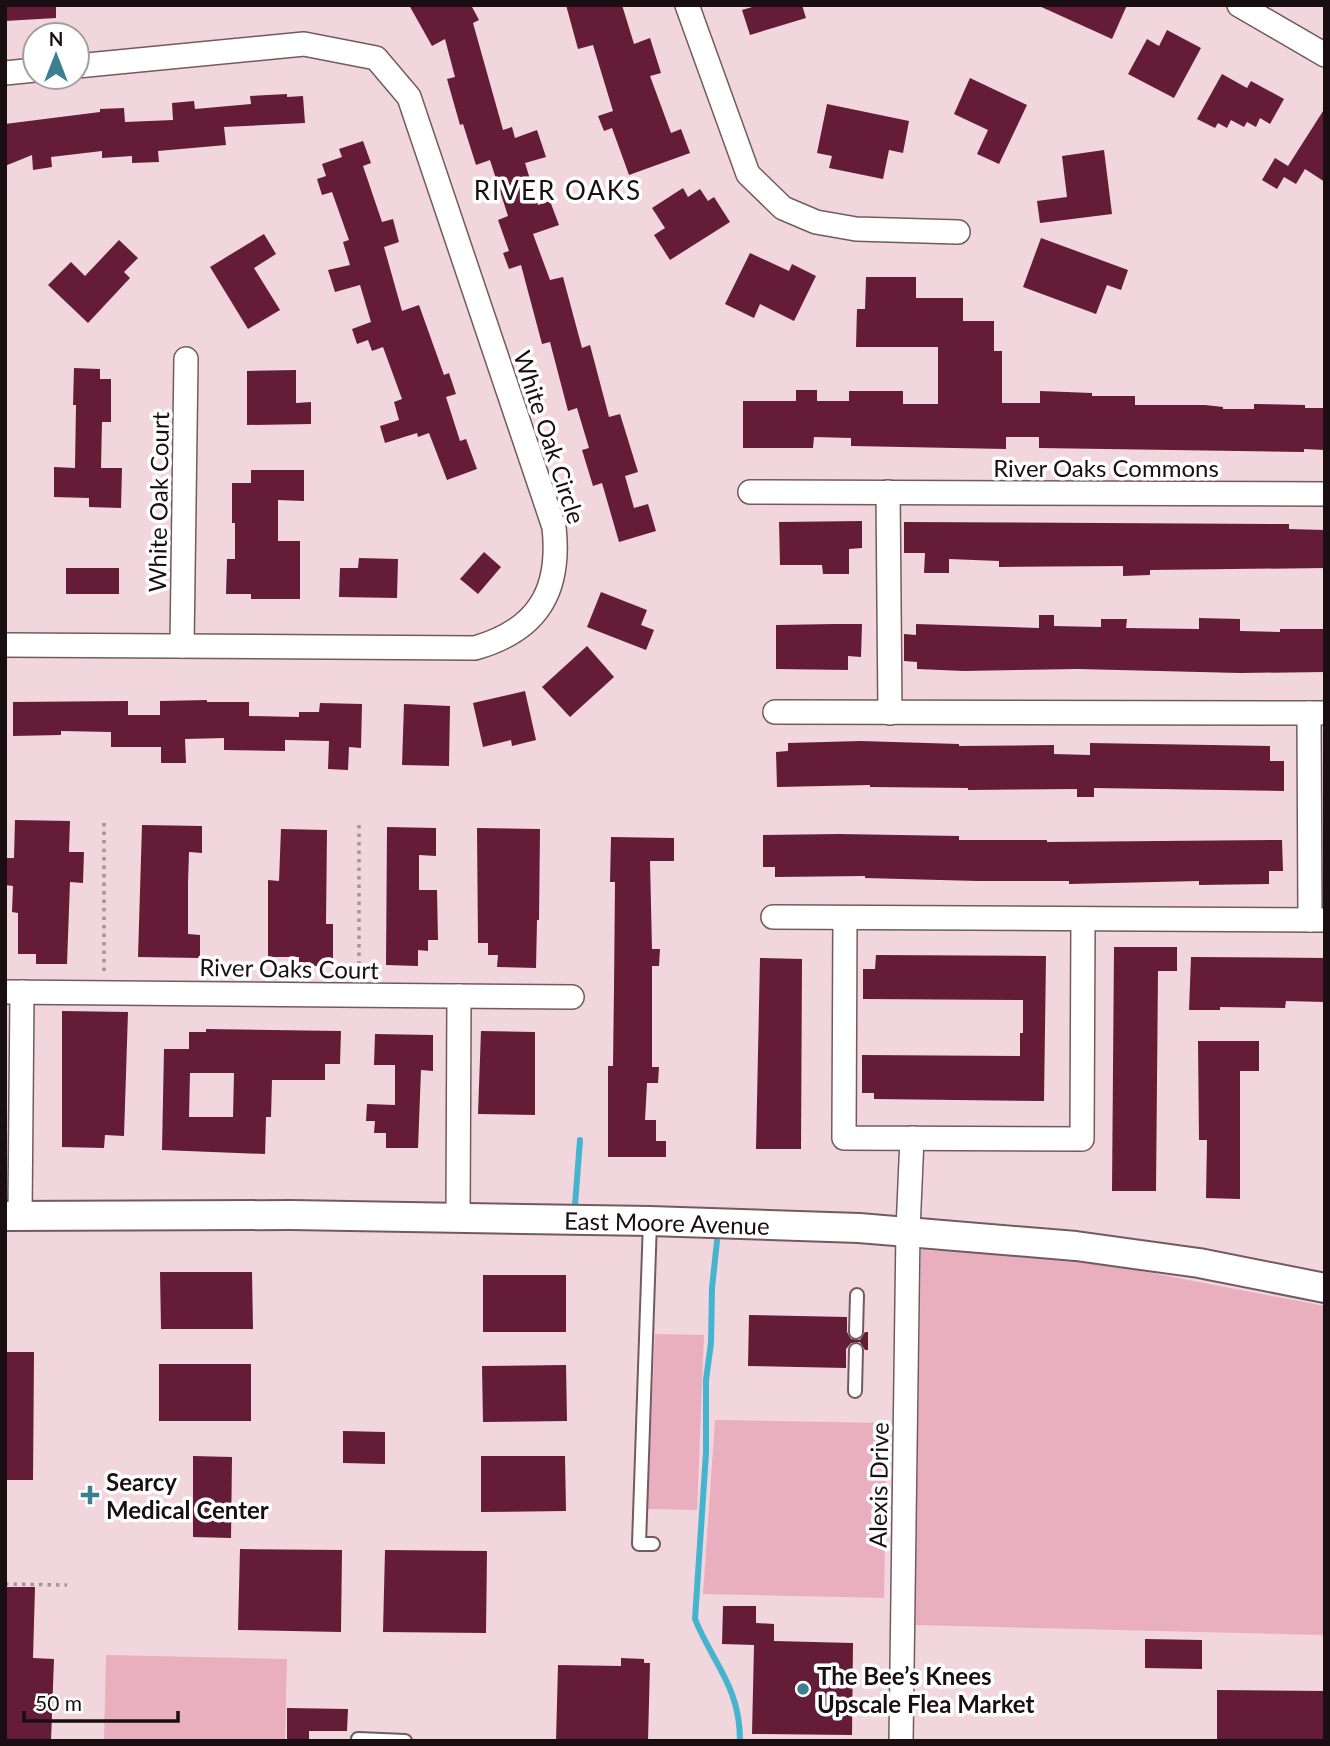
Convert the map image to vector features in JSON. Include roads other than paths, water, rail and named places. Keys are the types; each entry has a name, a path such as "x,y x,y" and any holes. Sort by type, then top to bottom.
{"street":[{"path":"687,5 748,174 783,208 816,222 856,229 958,232"},
{"path":"1239,5 1325,55"},
{"name":"White Oak Circle","path":"5,645 475,648 493,643 530,620 544,602 554,570 554,527 409,97 376,58 304,44 91,65"},
{"name":"White Oak Court","path":"182,646 186,359"},
{"name":"River Oaks Commons","path":"750,492 1325,494"},
{"path":"888,492 890,713"},
{"path":"773,918 1317,920 1317,713 775,712"},
{"path":"845,918 844,1138 1082,1139 1083,919"},
{"path":"13,992 13,1216"},
{"name":"River Oaks Court","path":"13,992 572,997"},
{"path":"458,1218 459,996"},
{"path":"908,1230 912,1138"},
{"name":"East Moore Avenue","path":"13,1216 291,1216 650,1221 908,1230 1076,1246 1199,1263 1325,1288"},
{"name":"Alexis Drive","path":"901,1741 908,1230"}],"lane":[{"path":"650,1221 639,1544 653,1544"},
{"path":"856,1332 857,1295"},
{"path":"855,1391 856,1350"},
{"path":"358,1739 405,1740"}],"waterway":[{"path":"575,1205 580,1140"},
{"path":"717,1241 706,1380 706,1453 695,1619 731,1690 736,1705 740,1741"}],"place":[{"name":"Searcy Medical Center","path":"90,1495"},
{"name":"The Bee’s Knees Upscale Flea Market","path":"803,1689"}],"district":[{"name":"RIVER OAKS","path":"558,190"}]}
